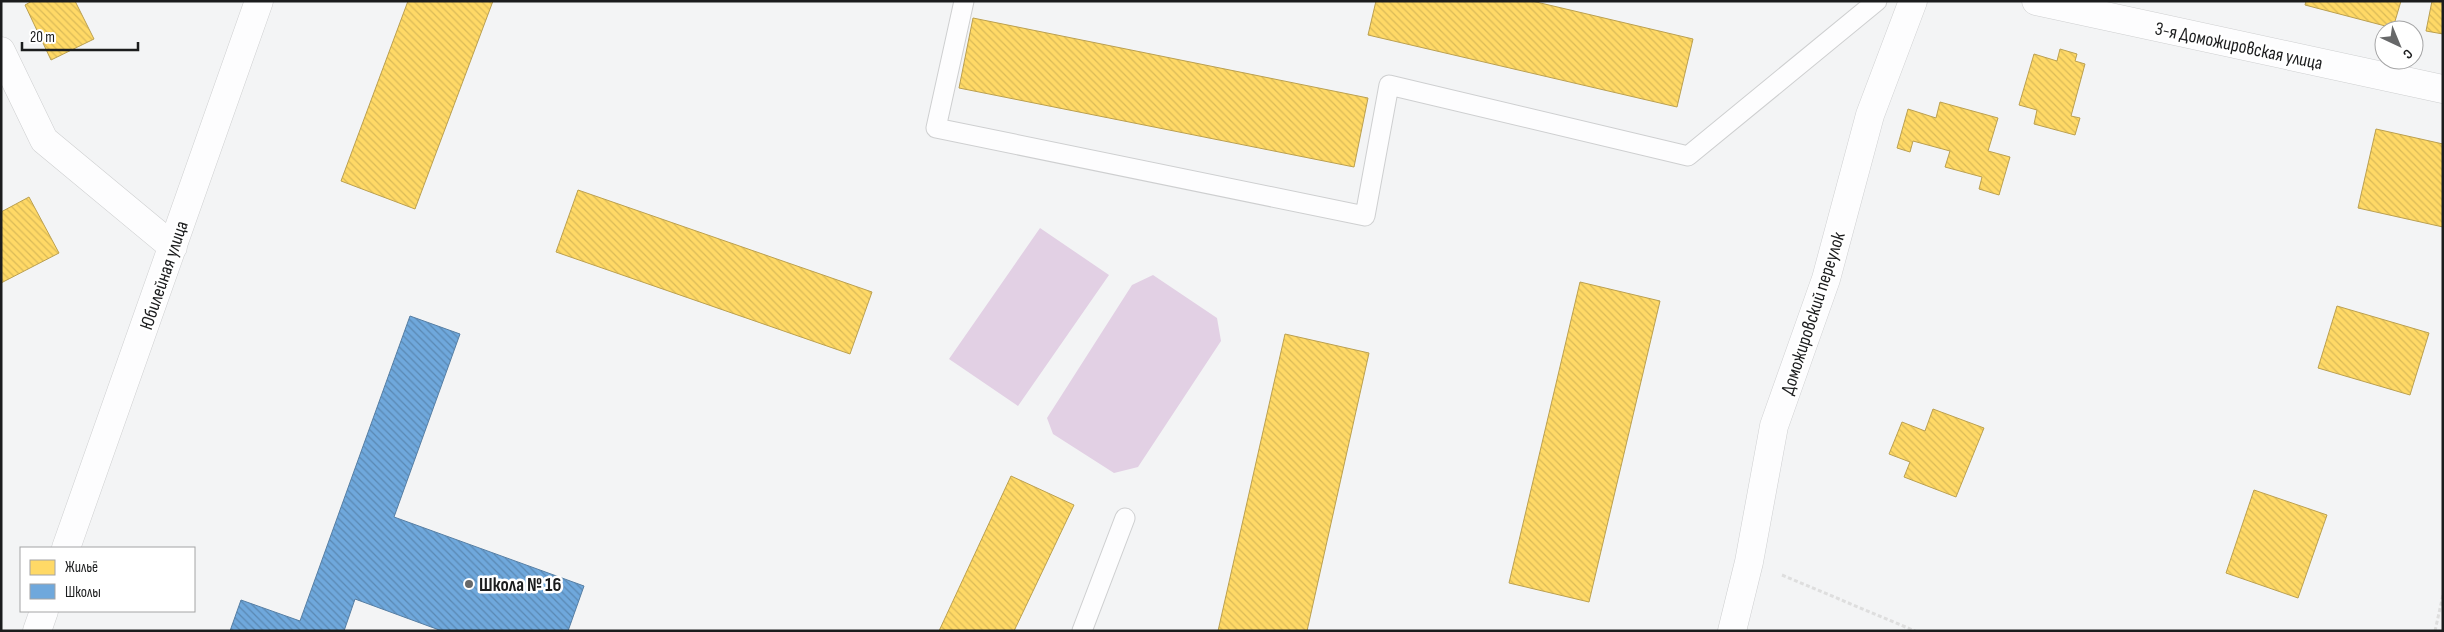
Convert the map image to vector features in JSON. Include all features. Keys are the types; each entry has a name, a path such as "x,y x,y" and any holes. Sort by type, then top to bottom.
{"street":[{"name":"Юбилейная улица","path":"66,547 259,1"},
{"name":"Доможировский переулок","path":"1732,631 1749,562 1774,426 1826,280 1870,115 1913,1"},
{"name":"3-я Доможировская улица","path":"2036,1 2071,5 2443,89"},
{"path":"1,51 44,140 173,247"},
{"path":"37,631 44,612"}],"lane":[{"path":"964,1 936,128 1365,216 1389,85 1688,156 1877,1"},
{"path":"1082,631 1125,518"}],"path":[{"path":"1749,562 1915,631"},
{"path":"2435,631 2443,595"}],"shaded area":[{"path":"1040,228 1109,275 1018,406 949,359"},
{"path":"1153,275 1217,318 1221,341 1138,467 1114,473 1053,434 1047,418 1132,285"}],"building: Жильё":[{"path":"32,1 75,1 94,39 51,60 25,5"},
{"path":"408,1 493,1 415,209 341,181"},
{"path":"1376,1 1532,1 1693,39 1677,107 1368,35"},
{"path":"2306,1 2401,1 2395,20 2374,20 2374,23 2305,5"},
{"path":"2432,1 2443,1 2443,34 2426,31"},
{"path":"973,18 1368,98 1354,167 959,88"},
{"path":"2060,49 2077,54 2075,61 2085,64 2071,116 2080,118 2075,135 2034,124 2037,110 2019,105 2034,54 2057,61"},
{"path":"1940,102 1998,118 1988,151 2010,157 1999,195 1979,189 1982,177 1945,167 1950,151 1913,141 1910,152 1897,148 1908,109 1936,118"},
{"path":"2376,129 2443,144 2443,227 2358,208"},
{"path":"578,190 872,292 850,354 556,252"},
{"path":"29,197 59,253 1,283 1,212"},
{"path":"1580,282 1660,301 1589,602 1509,583"},
{"path":"2337,306 2429,333 2410,395 2318,368"},
{"path":"1285,334 1369,353 1307,631 1218,631"},
{"path":"1933,409 1984,428 1956,497 1904,477 1910,462 1889,454 1902,422 1925,431"},
{"path":"1011,476 1074,505 1014,631 939,631"},
{"path":"2254,490 2327,515 2298,598 2226,573"}],"building: Школы":[{"path":"410,316 460,334 394,517 584,586 568,631 442,631 355,599 344,631 230,631 241,600 300,621"}],"place":[{"name":"Школа № 16","path":"469,584"}]}
